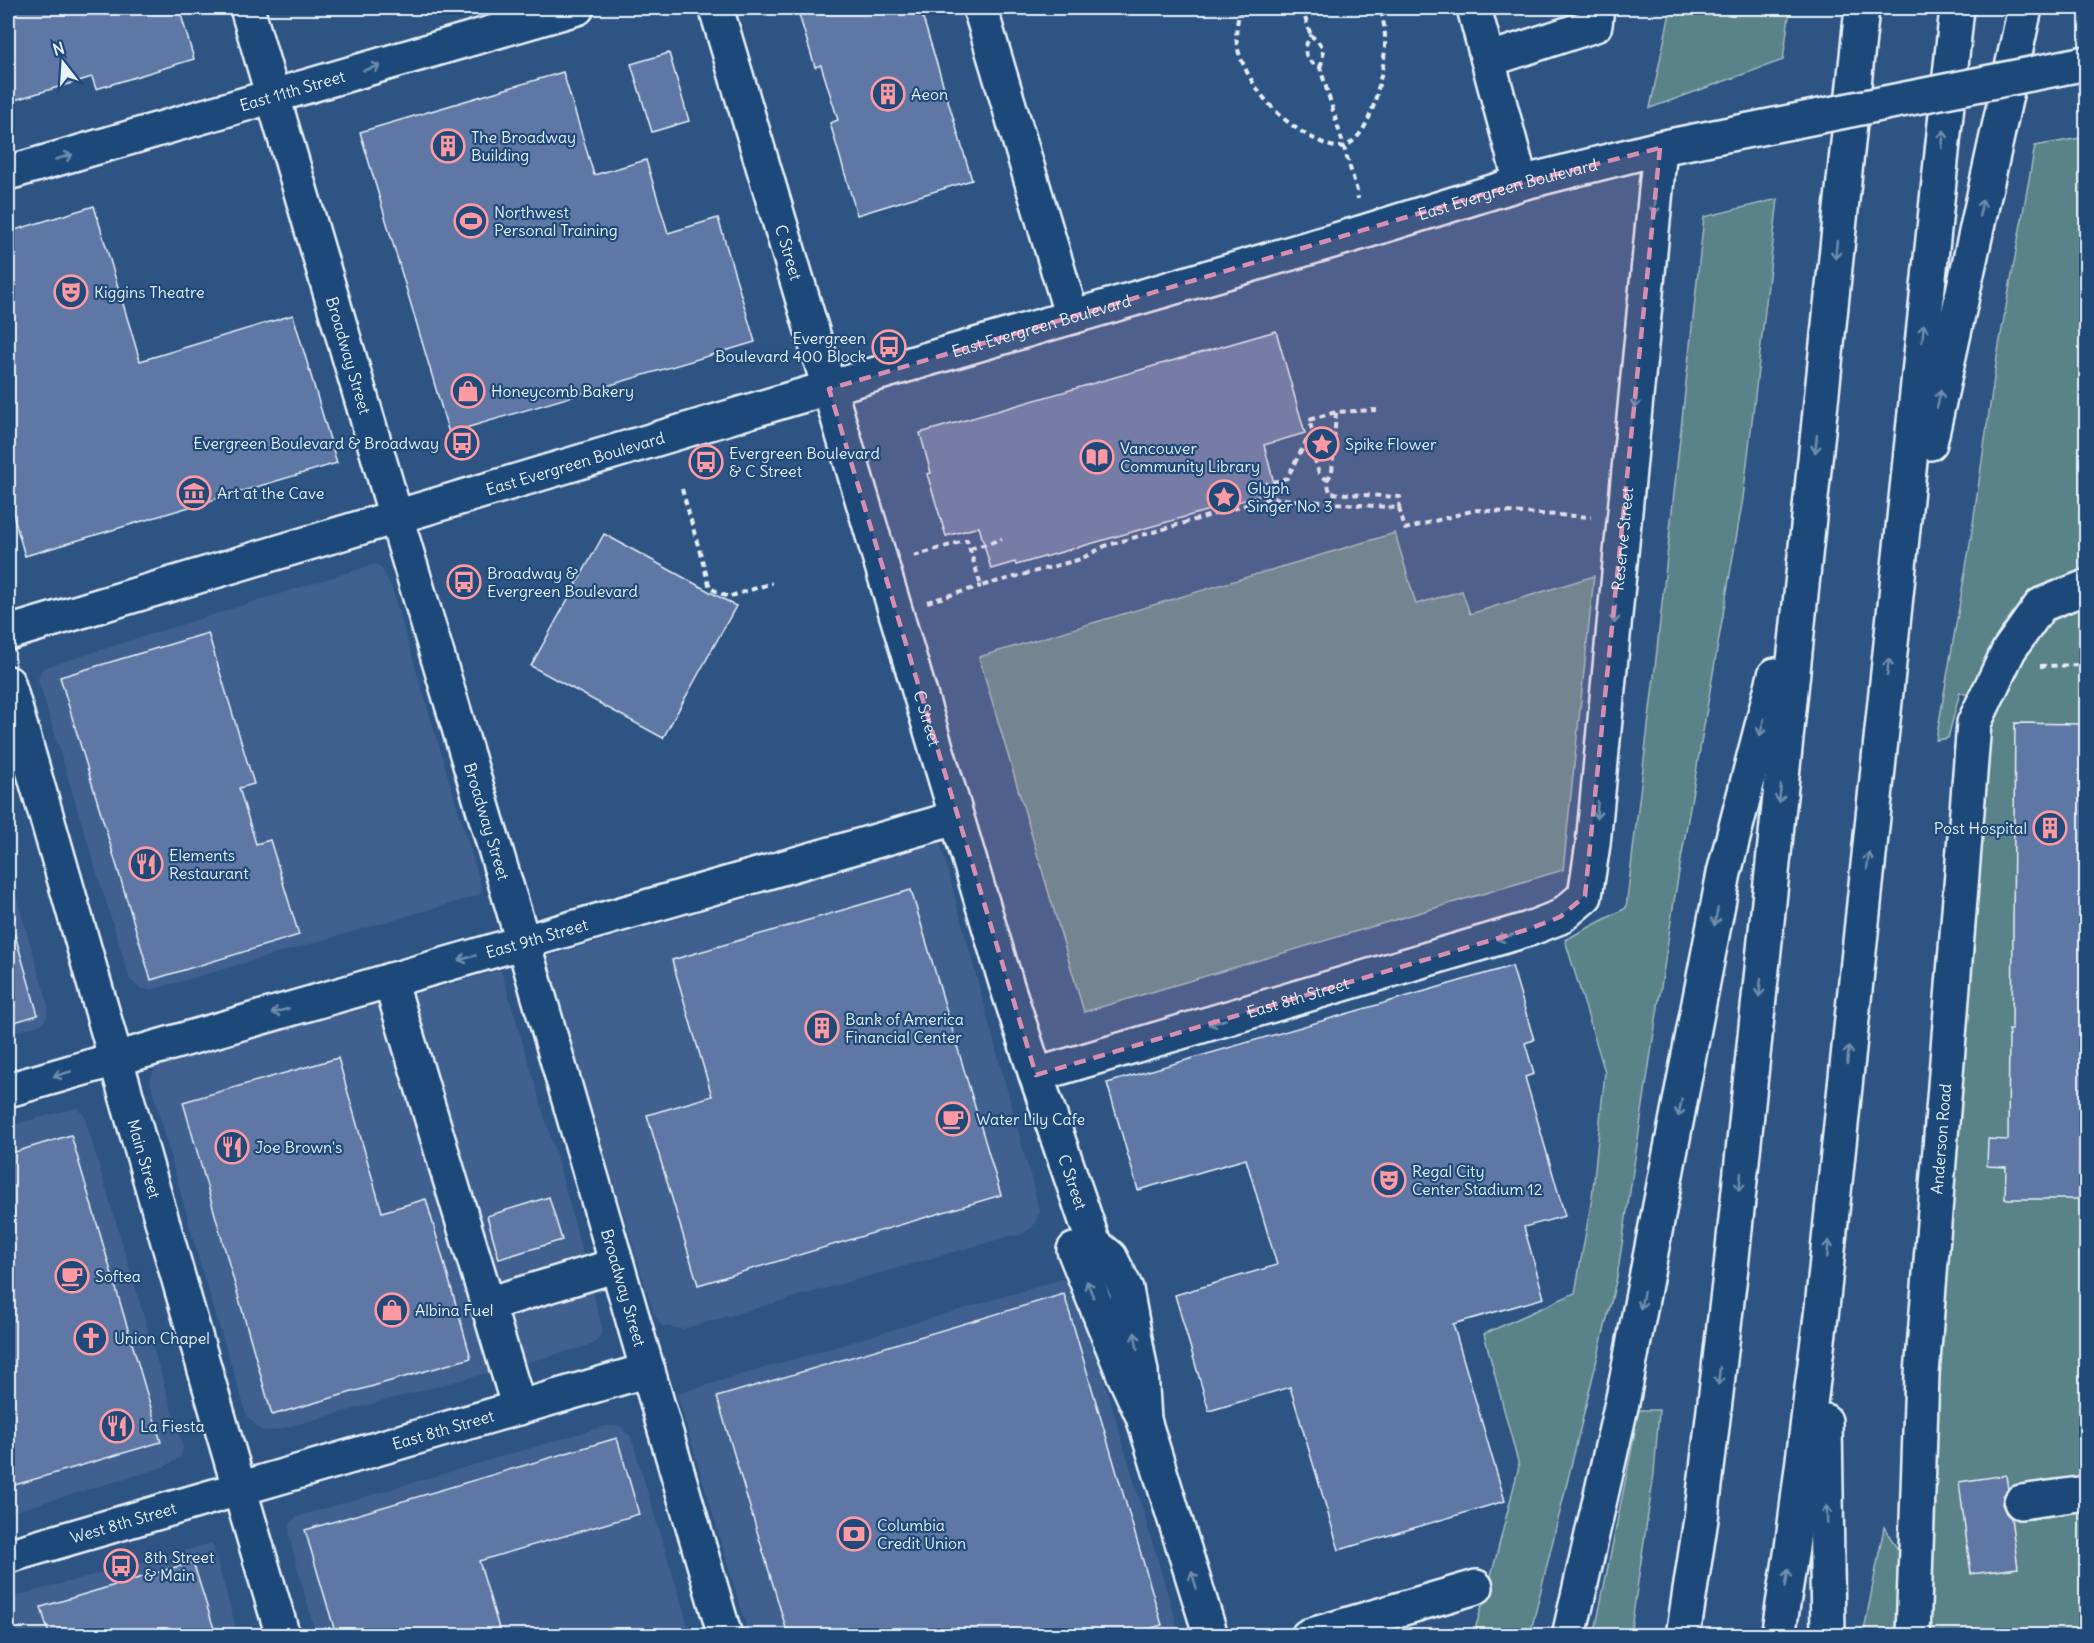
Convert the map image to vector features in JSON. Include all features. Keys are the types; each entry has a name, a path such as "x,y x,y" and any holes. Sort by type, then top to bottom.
{"main road":[{"name":"Broadway Street","path":"247,8 725,1635"},
{"name":"East 11th Street","path":"8,173 577,8"},
{"name":"C Street","path":"716,8 956,818 1036,1076 1084,1247 1110,1257 1126,1289 1141,1372 1144,1420 1211,1635"},
{"path":"980,8 1072,317"},
{"path":"1474,8 1521,183"},
{"path":"1488,60 1594,26 1597,8"},
{"path":"1842,8 1842,192"},
{"path":"1683,1635 1701,1519 1719,1373 1862,8"},
{"path":"1778,1635 1822,1308 1957,8"},
{"path":"1896,600 2025,8"},
{"name":"East Evergreen Boulevard","path":"8,633 1521,183 1660,148 2086,63"},
{"name":"Reserve Street","path":"1560,918 1585,896 1593,844 1660,148"},
{"path":"1569,1635 1623,1398 1724,873 1803,569"},
{"name":"Anderson Road","path":"1913,1635 1923,1374 1974,723 2020,658 2041,605 2086,587"},
{"name":"Main Street","path":"8,683 283,1635"},
{"name":"East 9th Street","path":"8,1090 956,818"},
{"name":"East 8th Street","path":"1036,1076 1560,918"},
{"path":"390,980 519,1408"},
{"path":"488,1304 617,1265"},
{"path":"1822,1308 1828,1635"},
{"name":"East 8th Street","path":"239,1489 648,1370"},
{"name":"West 8th Street","path":"8,1556 239,1489"},
{"path":"2021,1502 2086,1493"},
{"path":"1308,1635 1476,1587"}],"path":[{"path":"1241,8 1235,31 1239,55 1251,80 1289,123 1319,142 1329,146 1344,147 1356,138 1367,120 1383,69 1385,40 1379,8"},
{"path":"1302,8 1311,36 1323,49 1324,55 1320,67 1357,191 1360,232"},
{"path":"1311,36 1305,45 1306,57 1320,67"},
{"path":"1270,498 1266,484 1287,478 1308,438 1314,435 1309,420 1336,412 1377,410"},
{"path":"1327,480 1332,474 1336,412"},
{"path":"1308,438 1318,473 1327,480 1330,493 1400,497 1399,508 1405,529 1475,510 1624,519"},
{"path":"682,489 711,588 728,597 772,583"},
{"path":"942,598 1081,559 1105,546 1270,498 1399,508"},
{"path":"970,549 1002,539"},
{"path":"881,565 967,540 981,586"},
{"path":"2020,658 2086,665"}],"highlighted area":[{"path":"1660,148 1585,896 1560,917 1529,929 1036,1075 829,389 1521,183"}],"shaded area":[{"path":"375,564 382,569 391,586 482,889 480,895 151,990 141,989 130,980 85,834 38,679 43,668"},
{"path":"940,842 1040,1212 1032,1228 1019,1235 683,1329 662,1326 653,1312 546,957"},
{"path":"8,869 49,1008 42,1024 8,1034"},
{"path":"501,970 559,1165 603,1331 594,1344 273,1431 261,1430 247,1416 200,1264 150,1080 156,1066"},
{"path":"76,1108 84,1115 183,1448 180,1458 164,1467 8,1513 8,1126"},
{"path":"1073,1276 1180,1635 749,1635 677,1394"},
{"path":"605,1426 620,1426 631,1437 691,1635 316,1635 289,1536 290,1524 296,1517"},
{"path":"212,1543 238,1635 8,1636 8,1598"}],"green space":[{"path":"1671,8 1790,8 1783,60 1650,108"},
{"path":"2086,137 2086,1635 1863,1636 1884,1527 1914,1576 1982,701 1960,692 1948,738 1936,740 1970,544 1997,357 2035,146"},
{"path":"1778,199 1743,498 1674,901 1617,1277 1530,1635 1473,1636 1519,1466 1484,1334 1575,1293 1592,1198 1605,1072 1565,940 1626,908 1654,677 1704,217"},
{"path":"1395,533 1416,604 1462,591 1470,614 1594,576 1563,870 1084,1012 979,657"},
{"path":"1637,1410 1659,1410 1654,1474 1630,1635 1594,1636 1634,1438"}],"building":[{"path":"8,8 179,8 194,59 96,89 92,77 8,102"},
{"name":"Aeon","path":"797,8 920,8 972,180 857,215 830,123 838,120 821,65 815,67"},
{"path":"669,53 689,121 652,132 631,64"},
{"path":"563,72 594,175 646,160 668,233 718,218 755,342 449,433 360,132"},
{"path":"94,206 140,361 293,315 337,463 25,556 8,497 8,232"},
{"name":"Vancouver Community Library","path":"1276,331 1305,433 1264,445 1276,491 1016,565 1015,562 991,569 979,527 946,536 927,474 931,473 920,433"},
{"path":"604,534 736,606 663,738 531,666"},
{"path":"208,633 254,784 239,788 256,844 270,840 299,935 151,980 60,677"},
{"name":"Post Hospital","path":"2015,723 2086,724 2084,1024 2086,1025 2086,1108 2080,1108 2079,1199 2005,1199 2006,1167 1987,1166 1988,1139 2008,1140 2009,1030 2012,1030"},
{"name":"Bank of America Financial Center","path":"911,890 1001,1195 698,1285 647,1115 712,1096 672,960"},
{"path":"15,935 38,1015 8,1024 8,936"},
{"path":"1512,966 1534,1040 1525,1043 1534,1074 1525,1077 1565,1216 1524,1227 1544,1298 1453,1324 1505,1501 1339,1550 1290,1387 1209,1411 1175,1295 1277,1265 1246,1159 1138,1190 1107,1083"},
{"path":"338,1058 382,1212 426,1199 471,1358 272,1415 183,1102"},
{"path":"71,1135 161,1442 8,1487 8,1154"},
{"path":"549,1197 562,1240 499,1259 487,1216"},
{"path":"1064,1294 1162,1625 1128,1635 788,1635 717,1397"},
{"path":"617,1438 639,1514 479,1561 501,1635 336,1635 305,1530"},
{"path":"2006,1475 2008,1490 2003,1496 2002,1504 2011,1518 2018,1568 1971,1574 1959,1482"},
{"path":"193,1562 216,1635 49,1635 41,1607"}],"place":[{"name":"Aeon","path":"888,94"},
{"name":"The Broadway Building","path":"448,146"},
{"name":"Northwest Personal Training","path":"471,221"},
{"name":"Kiggins Theatre","path":"71,292"},
{"name":"Evergreen Boulevard 400 Block","path":"889,347"},
{"name":"Honeycomb Bakery","path":"468,391"},
{"name":"Evergreen Boulevard & Broadway","path":"462,443"},
{"name":"Spike Flower","path":"1322,444"},
{"name":"Vancouver Community Library","path":"1097,457"},
{"name":"Evergreen Boulevard & C Street","path":"706,462"},
{"name":"Art at the Cave","path":"194,493"},
{"name":"Glyph Singer No. 3","path":"1224,497"},
{"name":"Broadway & Evergreen Boulevard","path":"464,582"},
{"name":"Post Hospital","path":"2050,828"},
{"name":"Elements Restaurant","path":"146,864"},
{"name":"Bank of America Financial Center","path":"822,1028"},
{"name":"Water Lily Cafe","path":"953,1119"},
{"name":"Joe Brown's","path":"232,1147"},
{"name":"Regal City Center Stadium 12","path":"1389,1180"},
{"name":"Softea","path":"72,1276"},
{"name":"Albina Fuel","path":"392,1310"},
{"name":"Union Chapel","path":"91,1338"},
{"name":"La Fiesta","path":"117,1426"},
{"name":"Columbia Credit Union","path":"854,1534"},
{"name":"8th Street & Main","path":"121,1566"}]}
